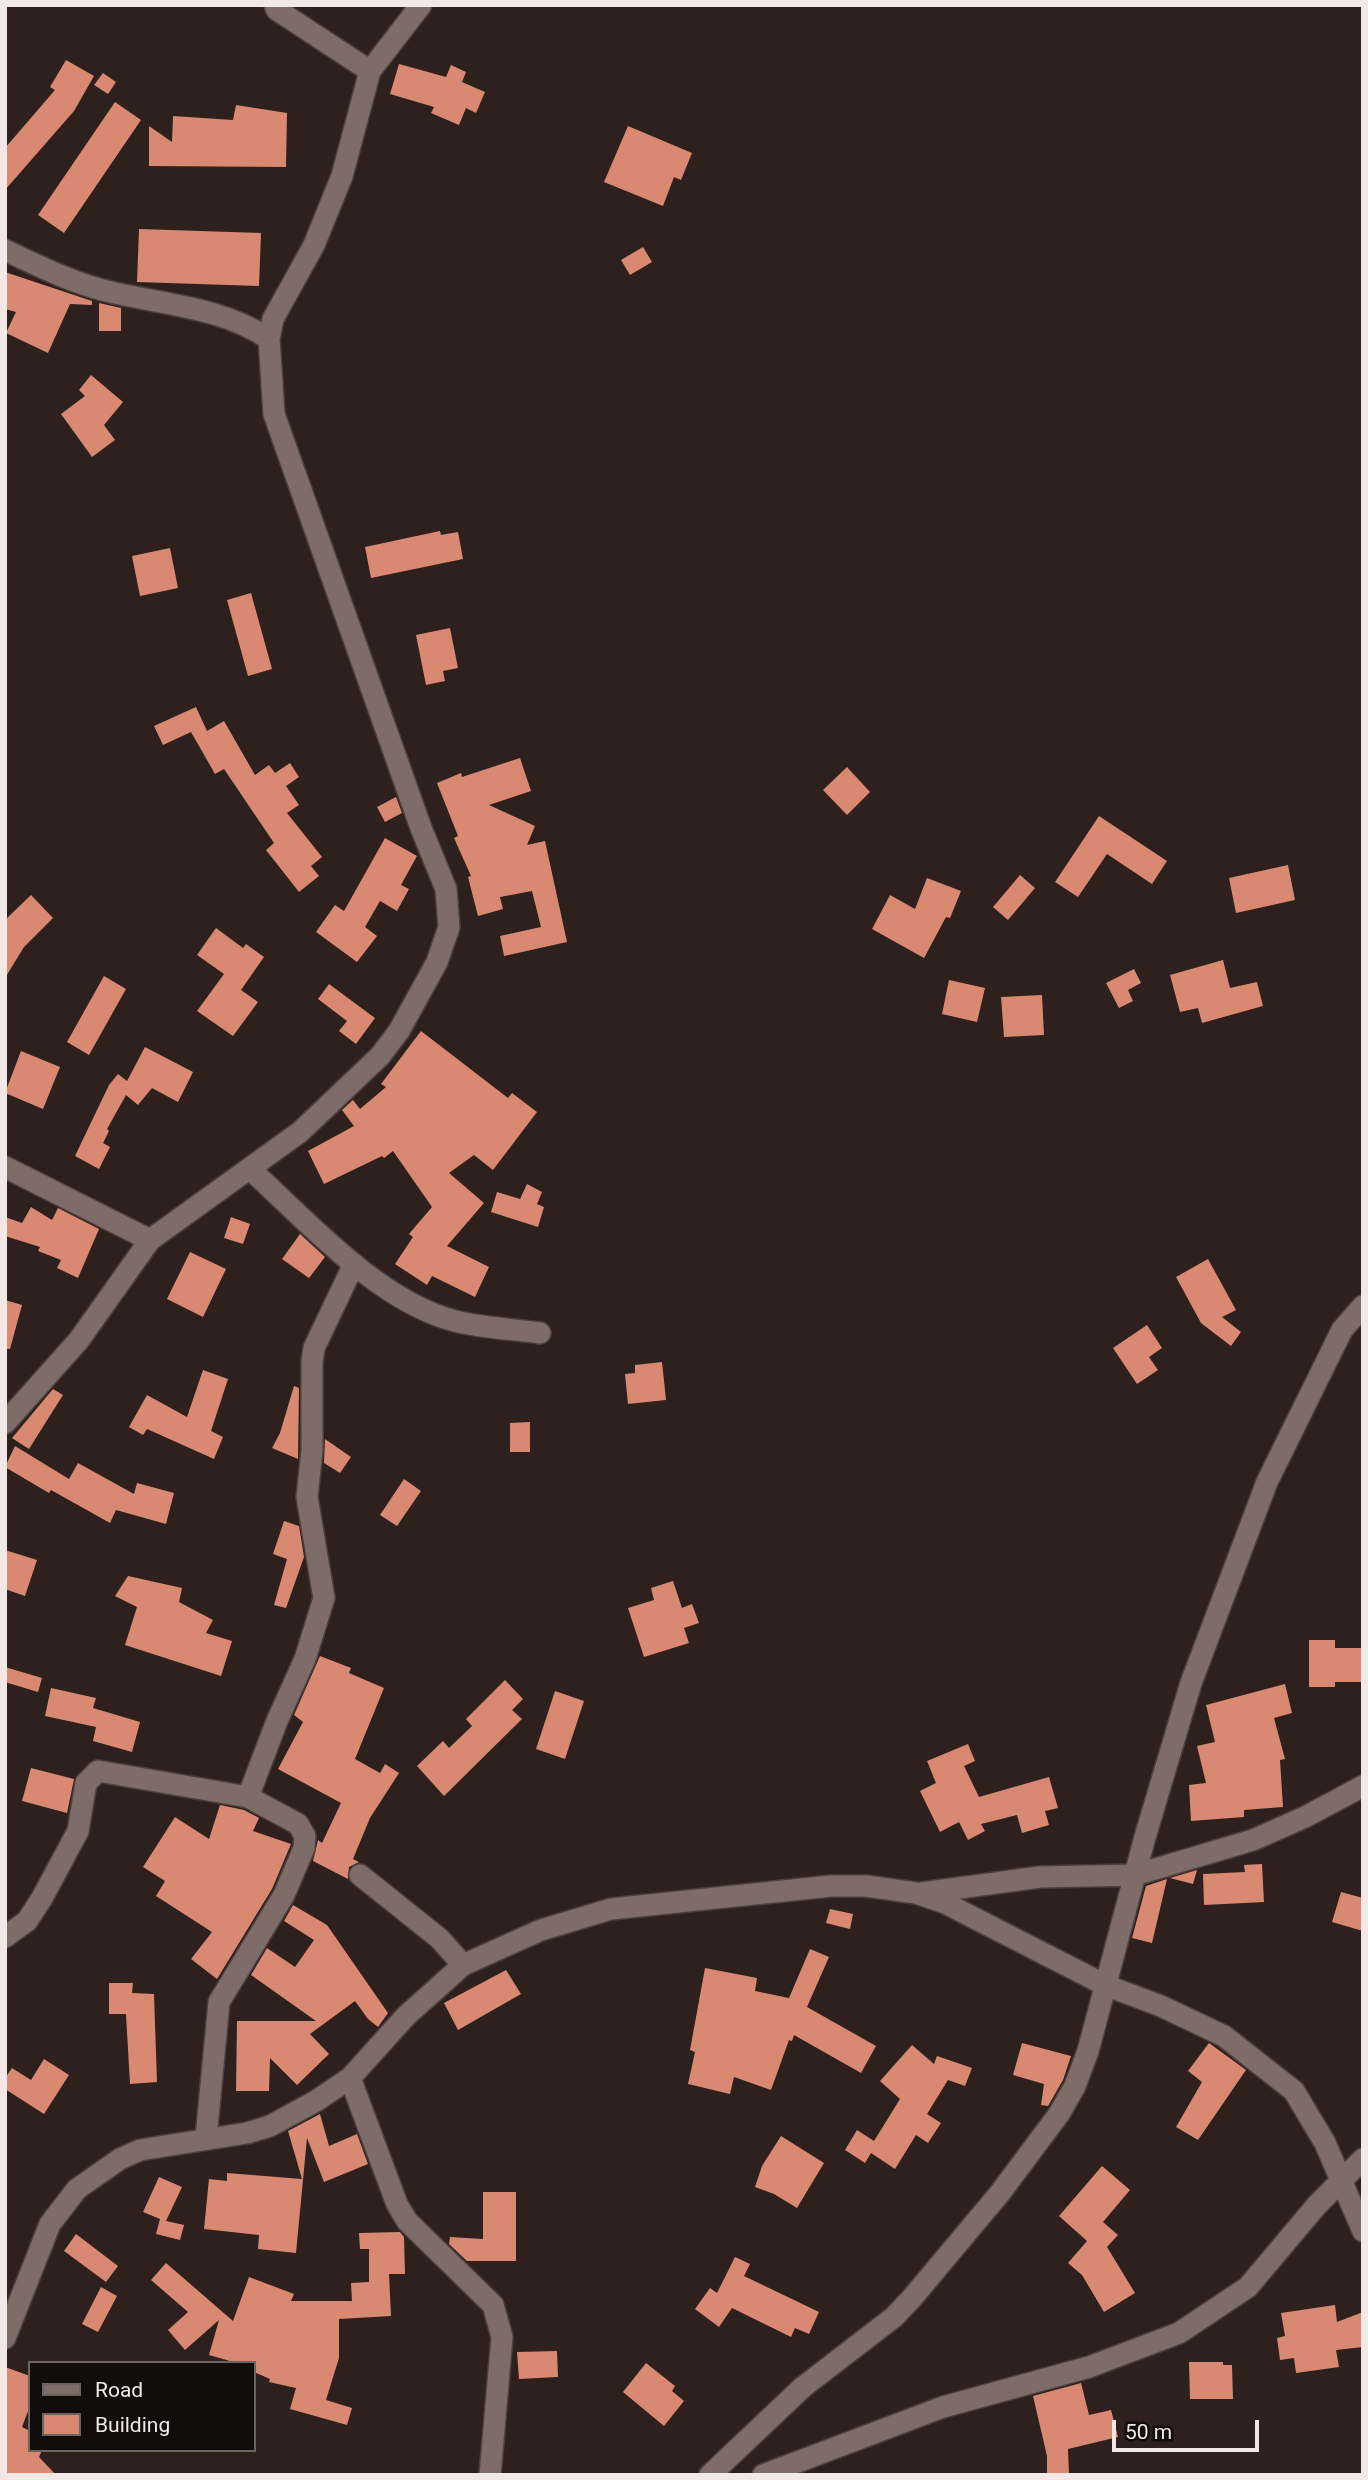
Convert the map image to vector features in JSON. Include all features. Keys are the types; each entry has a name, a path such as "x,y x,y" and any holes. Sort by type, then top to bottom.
{"street":[{"path":"275,5 277,10 370,71"},
{"path":"10,1411 79,1340 136,1255 150,1240 300,1132 380,1056 416,1003 447,940 449,916 446,889 421,828 274,414 269,339 272,319 314,244 342,176 370,71 421,5"},
{"path":"5,250 47,270 113,293 199,309 230,318 269,339"},
{"path":"5,1167 150,1240"},
{"path":"250,1170 354,1264 427,1311 456,1321 540,1333"},
{"path":"248,1797 277,1721 305,1659 322,1606 323,1590 314,1553 307,1497 312,1450 312,1362 314,1348 354,1264"},
{"path":"710,2475 803,2387 894,2317 947,2259 1051,2124 1075,2086 1191,1683 1267,1482 1342,1330 1363,1306"},
{"path":"5,1937 27,1921 78,1831 86,1783 93,1774 107,1771 248,1797 298,1824 305,1836 304,1847 284,1895 219,2002 206,2138"},
{"path":"916,1894 1040,1877 1135,1875 1253,1840 1305,1817 1363,1786"},
{"path":"360,1875 440,1939 463,1965"},
{"path":"5,2338 51,2224 77,2189 120,2159 141,2150 247,2133 270,2126 316,2101 350,2078 406,2015 463,1965 541,1930 611,1909 831,1886 866,1886 916,1894 945,1903 1105,1985 1161,2006 1224,2036 1276,2074 1294,2091 1325,2143 1363,2231"},
{"path":"350,2078 397,2204 407,2221 493,2305 499,2318 502,2337 491,2475"},
{"path":"763,2475 943,2407 1090,2367 1179,2333 1248,2287 1363,2159"}],"building":[{"path":"66,60 94,76 74,111 5,190 5,148 55,90 50,87"},
{"path":"399,64 446,77 451,65 466,72 462,82 485,92 476,113 466,108 459,125 431,113 434,107 390,94"},
{"path":"103,73 116,82 108,94 94,85"},
{"path":"115,102 141,120 64,233 38,215"},
{"path":"236,105 287,113 286,167 149,166 149,126 172,142 173,116 233,120"},
{"path":"628,126 692,153 681,180 674,177 663,206 604,182"},
{"path":"139,229 261,233 259,286 137,282"},
{"path":"643,247 652,262 630,275 621,260"},
{"path":"5,272 92,301 92,305 70,304 48,353 6,333 16,312 5,309"},
{"path":"99,303 121,308 121,331 99,331"},
{"path":"91,375 123,402 104,425 115,440 92,457 61,414 85,396 79,390"},
{"path":"440,531 441,535 458,532 463,559 371,578 365,547"},
{"path":"170,548 178,588 140,596 132,556"},
{"path":"251,593 272,669 248,676 227,600"},
{"path":"450,628 458,668 443,671 445,681 426,685 416,635"},
{"path":"196,707 207,731 224,721 255,775 269,765 275,773 290,763 299,777 286,786 299,805 287,813 322,857 311,866 319,876 299,892 266,850 274,843 224,769 215,774 191,732 163,745 154,726"},
{"path":"520,758 531,791 489,805 535,826 527,845 545,841 567,942 504,956 500,936 541,927 532,891 500,897 503,909 478,916 468,877 471,876 454,838 458,836 437,783 461,773 462,777"},
{"path":"847,767 870,792 847,815 823,790"},
{"path":"396,797 402,813 385,822 377,807"},
{"path":"1099,816 1167,861 1152,884 1107,854 1078,897 1055,882"},
{"path":"385,838 417,856 401,885 409,889 397,911 380,901 365,927 377,936 357,962 316,932 335,905 344,911"},
{"path":"1288,865 1295,900 1236,913 1229,878"},
{"path":"1020,875 1035,888 1008,920 993,907"},
{"path":"927,878 961,891 950,918 946,917 924,958 872,929 890,895 915,909"},
{"path":"31,895 53,918 24,947 5,978 5,920"},
{"path":"216,928 243,948 246,944 264,957 241,990 258,1002 233,1036 197,1011 224,974 197,955"},
{"path":"1223,960 1230,988 1257,982 1263,1006 1202,1023 1198,1008 1180,1012 1170,975"},
{"path":"1134,969 1141,983 1128,990 1133,1001 1119,1008 1106,983"},
{"path":"104,976 126,989 89,1055 67,1042"},
{"path":"949,980 985,988 977,1022 942,1014"},
{"path":"329,984 375,1018 356,1044 339,1031 347,1021 318,999"},
{"path":"1042,995 1044,1035 1004,1037 1001,997"},
{"path":"421,1031 508,1098 512,1093 537,1112 493,1170 474,1155 449,1173 484,1203 447,1246 489,1267 475,1297 432,1276 427,1285 395,1264 413,1237 409,1234 432,1207 393,1151 384,1158 382,1156 324,1184 308,1151 354,1126 342,1110 353,1100 360,1109 386,1087 381,1084"},
{"path":"145,1047 193,1072 178,1102 152,1088 138,1105 126,1095 107,1129 109,1131 103,1143 110,1147 99,1169 75,1156 109,1085 118,1074 127,1081"},
{"path":"21,1051 60,1067 43,1109 5,1093"},
{"path":"527,1184 542,1192 537,1204 544,1207 538,1227 491,1212 497,1192 520,1199"},
{"path":"31,1207 52,1220 58,1208 99,1229 78,1278 57,1268 61,1260 38,1251 40,1247 5,1236 5,1217 22,1223"},
{"path":"231,1217 250,1224 243,1244 224,1238"},
{"path":"300,1234 325,1257 309,1278 282,1259"},
{"path":"190,1252 226,1269 203,1317 167,1299"},
{"path":"1208,1259 1236,1310 1222,1317 1241,1332 1231,1346 1201,1323 1176,1277"},
{"path":"5,1300 22,1305 10,1349 5,1349"},
{"path":"1147,1325 1162,1348 1149,1357 1158,1370 1137,1384 1113,1348"},
{"path":"662,1362 666,1400 628,1404 625,1374 635,1373 635,1365"},
{"path":"203,1370 228,1379 211,1431 223,1437 214,1459 147,1429 143,1435 129,1427 147,1395 187,1417"},
{"path":"294,1386 299,1388 298,1459 272,1448 280,1433"},
{"path":"53,1389 63,1395 29,1449 12,1438"},
{"path":"530,1422 530,1452 510,1452 510,1423"},
{"path":"325,1439 351,1457 340,1473 324,1463"},
{"path":"15,1446 69,1479 78,1463 134,1494 137,1483 174,1493 166,1524 116,1510 110,1523 51,1490 49,1493 5,1467"},
{"path":"404,1479 421,1491 397,1526 380,1515"},
{"path":"284,1521 299,1526 304,1557 286,1608 274,1605 287,1559 273,1554"},
{"path":"5,1550 37,1560 25,1596 5,1589"},
{"path":"128,1576 182,1588 179,1602 213,1620 206,1633 232,1641 221,1676 125,1645 137,1607 115,1596"},
{"path":"673,1581 682,1608 692,1604 699,1623 684,1628 689,1643 644,1657 628,1608 654,1600 651,1588"},
{"path":"1309,1640 1335,1640 1335,1648 1363,1648 1363,1682 1335,1682 1335,1687 1309,1687"},
{"path":"320,1656 351,1668 349,1673 384,1688 355,1759 380,1773 385,1764 399,1773 370,1818 353,1859 359,1862 349,1867 348,1879 313,1861 318,1840 322,1843 341,1803 278,1769 303,1722 294,1715"},
{"path":"5,1667 42,1678 38,1692 5,1682"},
{"path":"505,1680 523,1699 512,1710 522,1719 444,1796 417,1766 443,1741 449,1748 472,1726 466,1719"},
{"path":"1285,1684 1292,1713 1274,1718 1285,1759 1280,1760 1283,1807 1244,1810 1244,1817 1191,1821 1189,1785 1206,1783 1197,1746 1215,1742 1206,1705"},
{"path":"51,1688 96,1698 93,1708 140,1722 132,1752 93,1741 96,1727 45,1716"},
{"path":"555,1691 584,1701 565,1759 536,1749"},
{"path":"968,1744 975,1761 964,1766 979,1797 1049,1777 1058,1808 1045,1811 1049,1825 1022,1833 1017,1815 981,1824 985,1831 968,1840 959,1822 940,1832 920,1791 936,1783 927,1761"},
{"path":"31,1768 74,1779 67,1813 22,1801"},
{"path":"220,1805 244,1810 259,1818 253,1831 291,1844 272,1889 217,1979 191,1959 212,1932 156,1896 165,1881 143,1867 175,1817 209,1839"},
{"path":"1262,1864 1264,1902 1204,1905 1203,1874 1245,1872 1244,1865"},
{"path":"1197,1870 1193,1884 1170,1878"},
{"path":"1167,1879 1152,1943 1132,1938 1146,1886"},
{"path":"1341,1892 1363,1898 1363,1931 1332,1922"},
{"path":"293,1905 327,1925 388,2013 378,2027 368,2019 355,2001 310,2034 329,2054 297,2085 270,2058 269,2091 236,2091 237,2021 316,2021 251,1975 267,1948 295,1967 314,1940 284,1921"},
{"path":"830,1909 853,1914 850,1929 826,1923"},
{"path":"810,1949 829,1957 807,2007 876,2046 861,2073 794,2035 792,2041 789,2040 771,2090 734,2077 730,2094 688,2084 695,2052 690,2050 705,1968 757,1978 755,1991 789,1998"},
{"path":"506,1970 521,1994 458,2030 444,2003"},
{"path":"109,1983 133,1983 132,1993 154,1994 157,2082 130,2084 126,2014 109,2014"},
{"path":"1022,2043 1071,2056 1063,2080 1048,2106 1041,2105 1044,2084 1013,2075"},
{"path":"1209,2043 1246,2070 1198,2140 1176,2127 1202,2082 1188,2071"},
{"path":"912,2045 934,2064 937,2056 972,2068 965,2086 948,2080 927,2114 941,2123 928,2143 916,2135 895,2169 871,2153 865,2163 845,2150 857,2130 874,2141 900,2099 880,2081"},
{"path":"44,2059 69,2075 44,2114 5,2089 5,2078 12,2068 31,2080"},
{"path":"320,2114 329,2146 357,2134 368,2164 324,2182 307,2138 296,2253 258,2249 259,2235 204,2229 209,2179 227,2181 227,2173 302,2179 288,2131"},
{"path":"781,2136 824,2163 797,2208 774,2194 755,2187 762,2166"},
{"path":"1102,2166 1130,2190 1103,2222 1118,2235 1107,2247 1135,2293 1104,2312 1082,2275 1068,2263 1087,2241 1059,2216"},
{"path":"159,2177 182,2187 166,2221 184,2225 180,2240 156,2234 160,2219 143,2212"},
{"path":"483,2192 516,2192 516,2261 467,2261 449,2244 450,2237 483,2239"},
{"path":"400,2232 404,2237 405,2274 389,2274 391,2316 339,2319 339,2358 326,2400 352,2408 347,2425 290,2409 296,2388 269,2382 270,2379 256,2373 256,2361 230,2361 209,2355 219,2320 185,2350 168,2330 188,2312 151,2280 166,2263 233,2321 249,2277 294,2294 291,2301 352,2301 351,2283 369,2282 369,2249 360,2249 359,2233"},
{"path":"76,2234 118,2266 106,2282 64,2251"},
{"path":"735,2257 750,2264 744,2276 819,2312 809,2334 795,2328 791,2337 732,2308 719,2327 695,2309 710,2288 717,2293"},
{"path":"101,2287 117,2296 98,2332 82,2324"},
{"path":"1335,2305 1337,2322 1363,2312 1363,2347 1336,2350 1339,2367 1296,2373 1294,2358 1280,2360 1277,2338 1285,2336 1281,2313"},
{"path":"557,2351 558,2377 519,2379 517,2352"},
{"path":"1189,2362 1223,2362 1223,2365 1232,2365 1233,2399 1190,2399"},
{"path":"646,2363 675,2386 672,2391 684,2401 664,2426 623,2392"},
{"path":"5,2367 28,2375 28,2411 22,2427 28,2430 28,2452 41,2452 39,2457 56,2475 5,2475"},
{"path":"1081,2383 1089,2415 1111,2410 1118,2437 1068,2449 1069,2475 1047,2475 1047,2456 1033,2396"}]}
